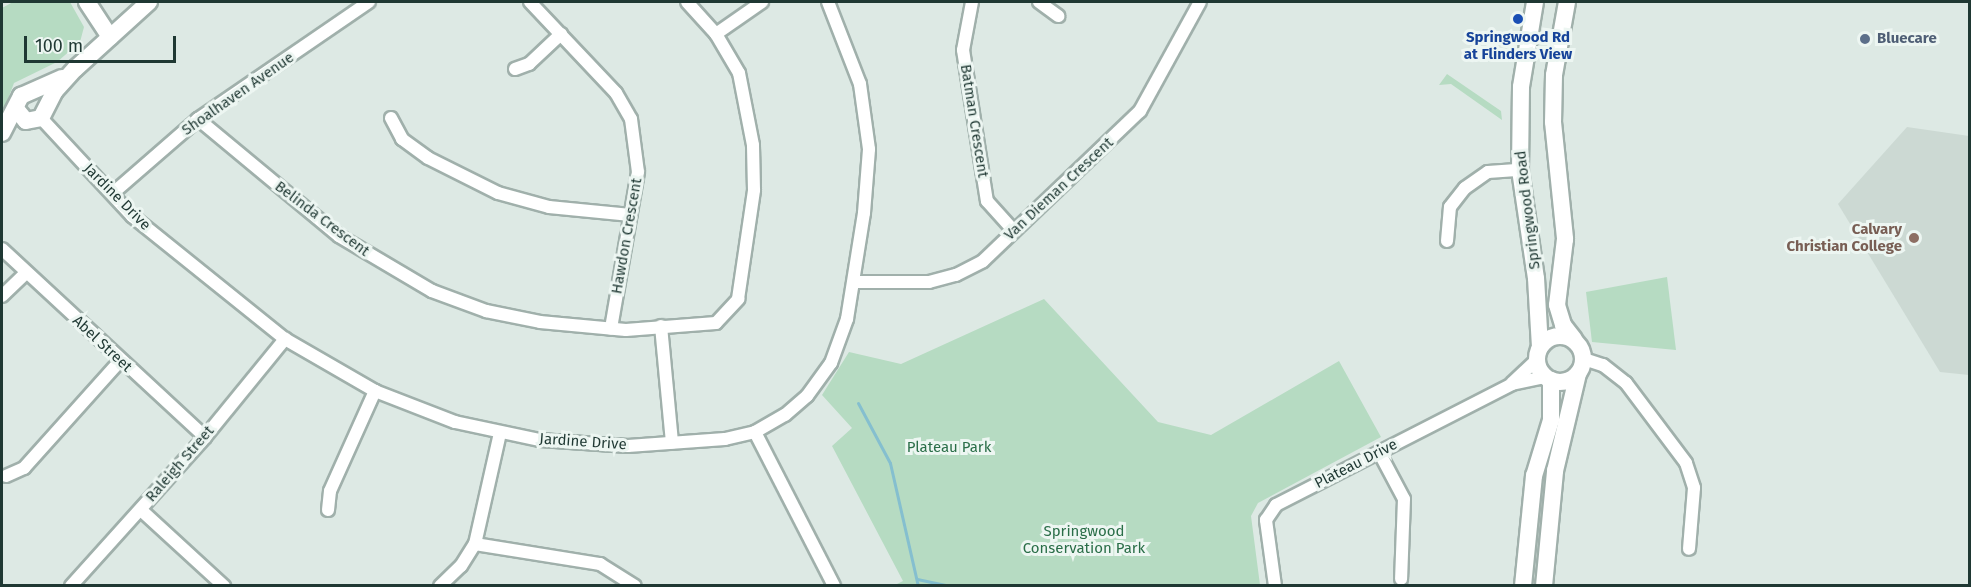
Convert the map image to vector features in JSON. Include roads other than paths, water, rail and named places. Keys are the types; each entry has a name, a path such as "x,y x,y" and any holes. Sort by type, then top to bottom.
{"main road":[{"path":"87,2 110,38"},
{"path":"2,140 32,114 75,69 149,2"},
{"name":"Springwood Road","path":"1535,2 1521,87 1520,170 1536,278 1538,354"},
{"name":"Springwood Road","path":"1567,2 1554,75 1553,122 1565,239 1557,305 1563,324 1574,339"},
{"path":"32,114 21,96 75,69"},
{"path":"2,134 32,114"},
{"path":"1523,585 1534,476 1551,420 1548,378 1538,354 1559,335 1574,339 1581,366 1555,471 1544,585"},
{"path":"1548,378 1566,381 1581,366"}],"street":[{"name":"Shoalhaven Avenue","path":"113,193 198,119 369,2"},
{"name":"Hawdon Crescent","path":"530,2 616,93 631,119 638,172 611,329"},
{"name":"Belinda Crescent","path":"198,119 339,236 432,291 486,311 540,322 611,329 716,323 738,299 754,190 753,145 739,73 716,34 687,2"},
{"path":"716,34 762,2"},
{"name":"Jardine Drive","path":"32,114 113,193 132,216 285,339 375,391 414,408 500,433 617,446 725,439 755,432 785,415 821,379 839,344 854,282 868,183 867,116 849,49 828,2"},
{"name":"Batman Crescent","path":"972,2 963,50 987,201 1014,231"},
{"path":"1039,2 1058,16"},
{"name":"Van Dieman Crescent","path":"854,282 929,282 956,275 983,261 1140,111 1200,2"},
{"path":"515,69 529,64 561,34"},
{"path":"391,118 402,139 428,158 498,193 549,207 631,215"},
{"path":"1447,241 1450,207 1466,188 1488,172 1520,170"},
{"name":"Abel Street","path":"2,249 120,361 205,437"},
{"path":"2,296 26,273"},
{"path":"661,326 672,442"},
{"name":"Raleigh Street","path":"71,585 205,437 285,339"},
{"name":"Plateau Drive","path":"1512,384 1538,354"},
{"path":"6,476 24,468 120,361"},
{"path":"1581,366 1603,365 1626,383 1686,463 1694,488 1689,549"},
{"name":"Plateau Drive","path":"1275,585 1266,520 1269,513 1379,452 1512,384 1548,378"},
{"path":"328,510 330,490 375,391"},
{"path":"755,432 834,585"},
{"path":"440,585 461,567 475,543 500,433"},
{"path":"1379,452 1404,499 1401,579"},
{"path":"141,510 224,585"},
{"path":"475,543 600,564 635,585"}],"waterway":[{"path":"858,403 890,463 918,586"},
{"path":"917,579 951,586"}],"place":[{"name":"Springwood Rd at Flinders View","path":"1518,19"},
{"name":"Bluecare","path":"1865,39"},
{"name":"Calvary Christian College","path":"1914,238"}],"park label":[{"name":"Plateau Park","path":"949,448"},
{"name":"Springwood Conservation Park","path":"1084,540"}]}
